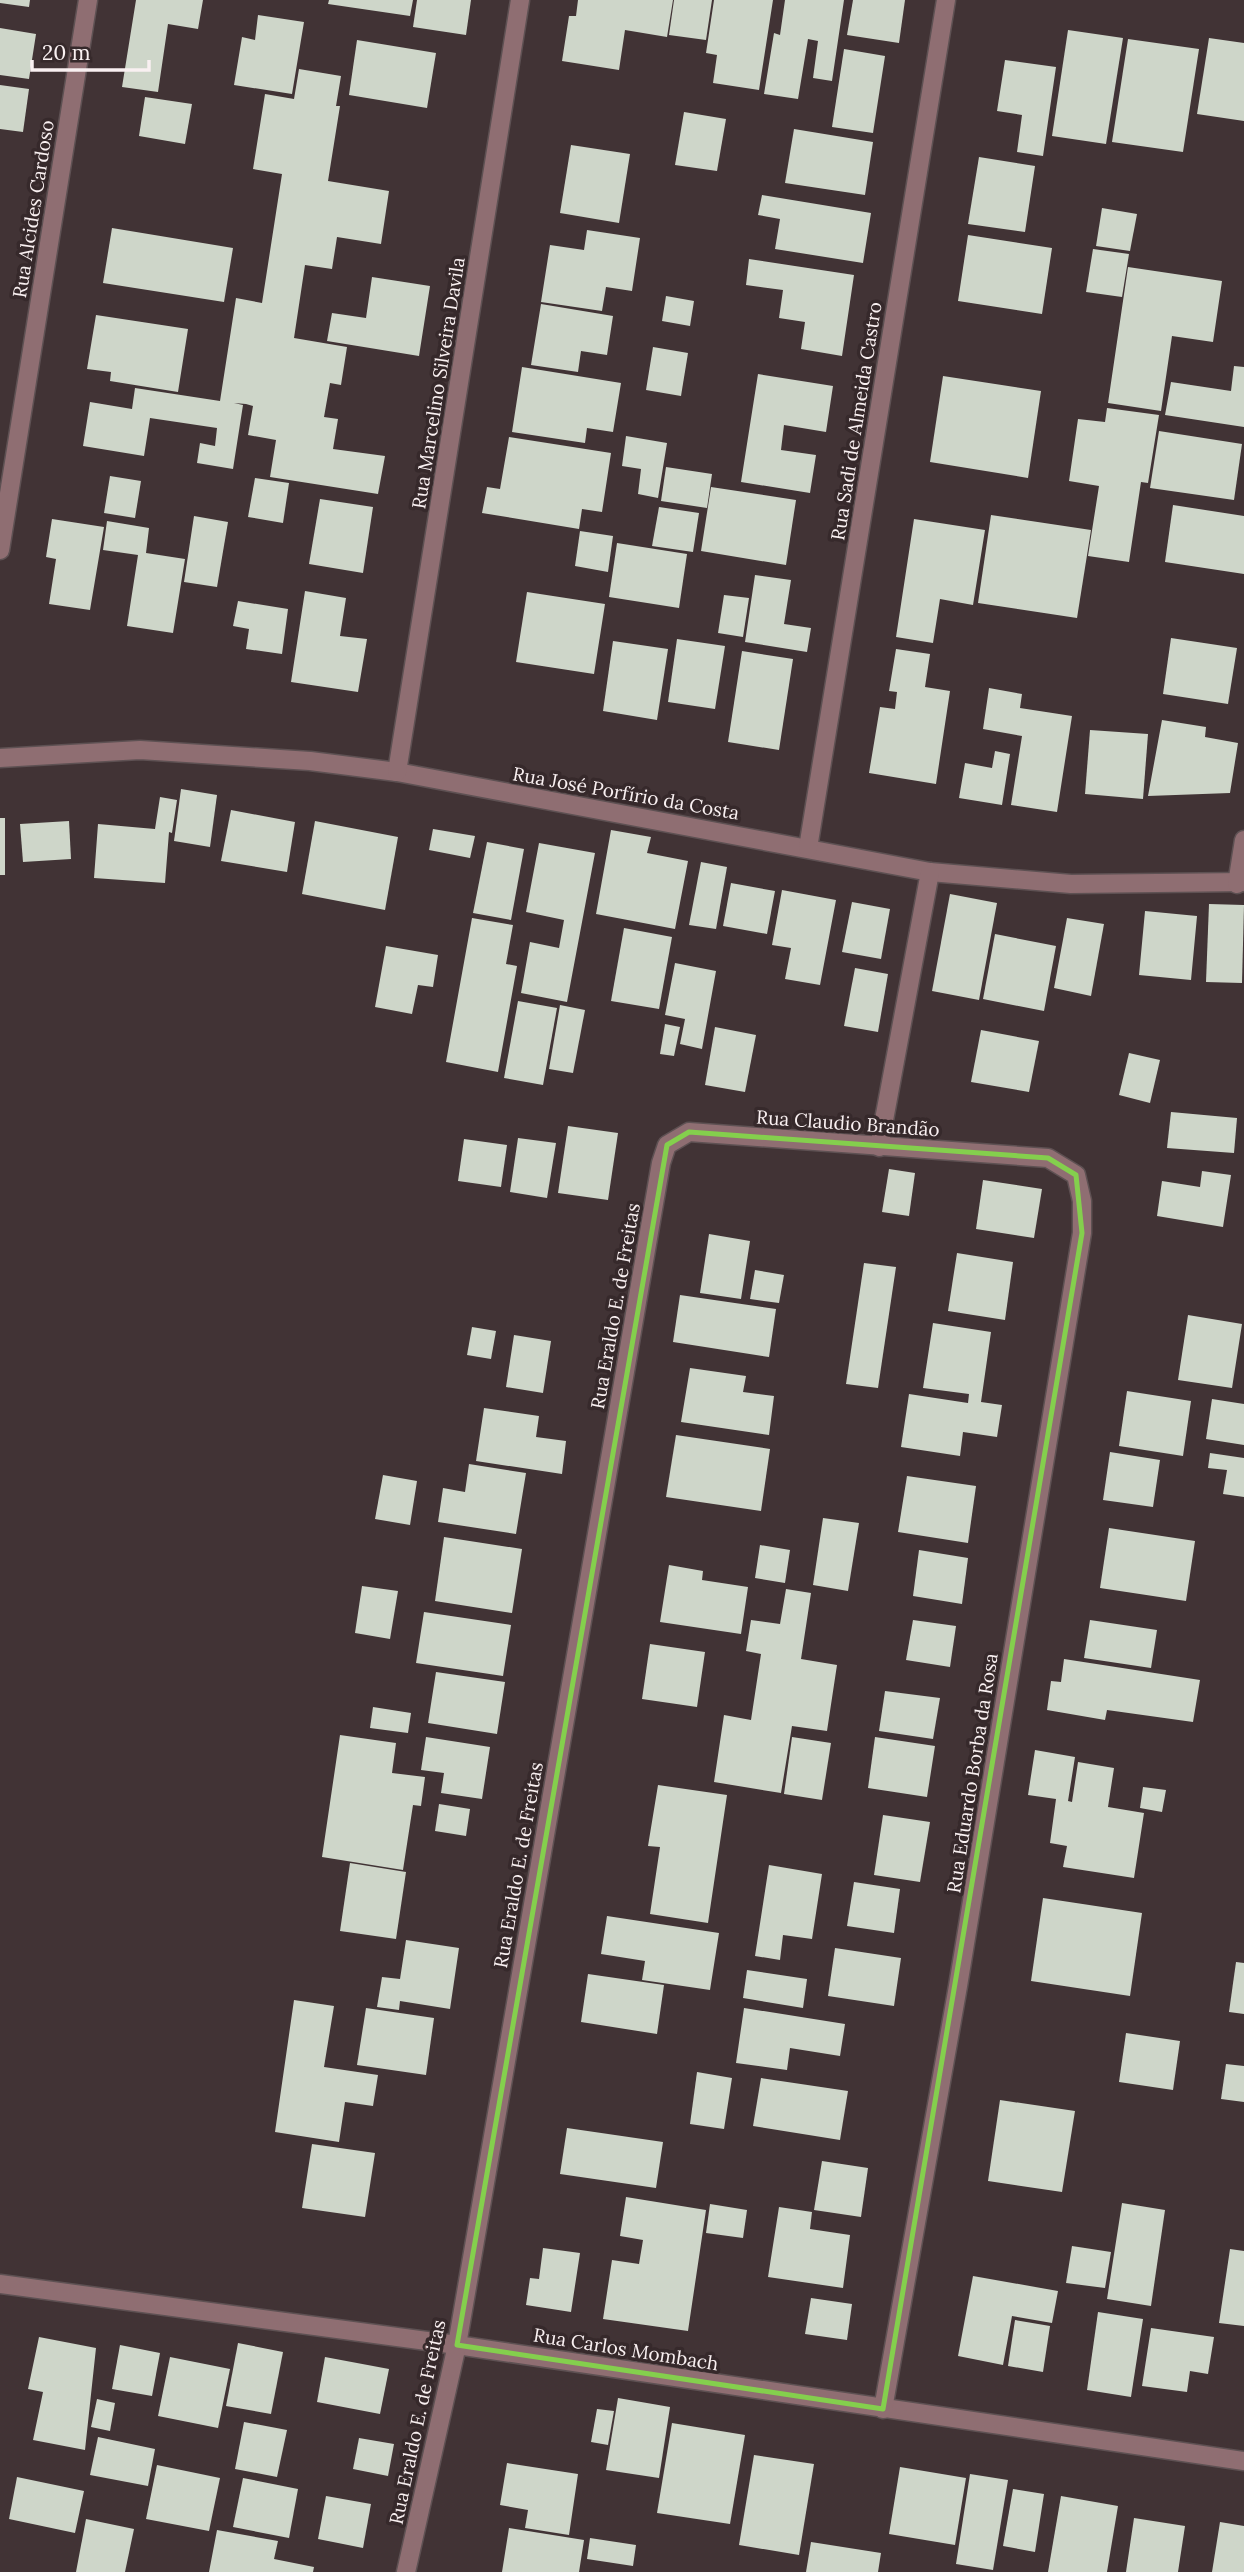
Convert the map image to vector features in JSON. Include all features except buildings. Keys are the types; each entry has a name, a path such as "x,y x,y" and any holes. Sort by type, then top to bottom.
{"street":[{"name":"Rua Alcides Cardoso","path":"0,550 88,0"},
{"name":"Rua Marcelino Silveira Davila","path":"397,772 520,0"},
{"name":"Rua Sadi de Almeida Castro","path":"808,848 946,0"},
{"name":"Rua José Porfírio da Costa","path":"0,758 140,750 310,761 397,772 930,872 1071,884 1241,883"},
{"path":"1241,883 1244,840"},
{"path":"879,1147 930,872"},
{"name":"Rua Claudio Brandão","path":"661,1163 667,1145 689,1132 1048,1158"},
{"name":"Rua Eduardo Borba da Rosa","path":"883,2409 958,1986 1082,1233 1082,1201 1076,1175 1048,1158"},
{"name":"Rua Eraldo E. de Freitas","path":"405,2572 457,2345 661,1163"},
{"name":"Rua Carlos Mombach","path":"0,2284 457,2345 1244,2461"}],"highlighted area":[{"path":"689,1132 1048,1158 1076,1175 1082,1233 883,2409 457,2345 667,1145"}]}
